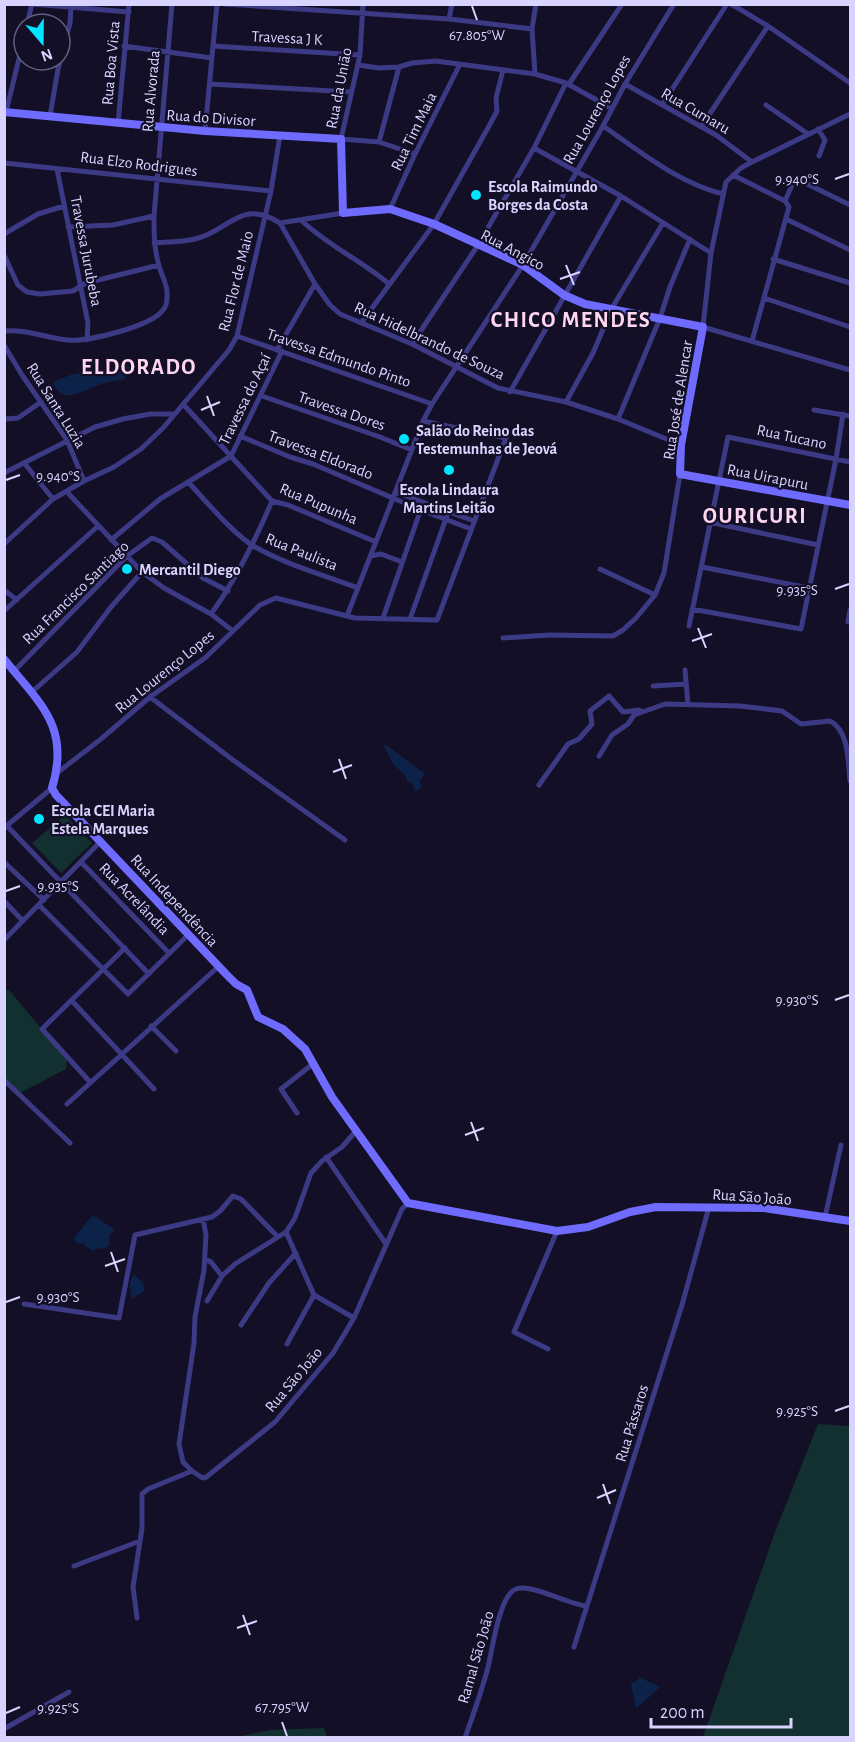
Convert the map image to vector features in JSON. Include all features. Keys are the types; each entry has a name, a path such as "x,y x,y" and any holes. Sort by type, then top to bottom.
{"street":[{"path":"32,4 129,12"},
{"name":"Rua Boa Vista","path":"118,124 129,4"},
{"name":"Rua Alvorada","path":"87,340 130,328 164,310 168,292 153,243 160,127 172,4"},
{"path":"205,131 217,4"},
{"path":"225,4 449,19 532,29"},
{"name":"Rua da União","path":"344,213 341,139 360,55 363,4"},
{"path":"449,19 452,4"},
{"path":"412,344 478,244 568,84 622,4"},
{"name":"Rua Lourenço Lopes","path":"57,773 101,740 150,697 205,658 260,605 276,598 346,616 423,421 432,404 523,265 603,126 624,84 674,4"},
{"path":"662,105 729,4 768,26 850,83"},
{"path":"535,74 532,29 536,6"},
{"path":"50,116 60,60 70,23 71,7"},
{"path":"701,127 768,26"},
{"path":"124,46 212,58"},
{"name":"Travessa J K","path":"213,46 360,55"},
{"path":"358,65 379,68 399,67 412,63 436,61 535,74 568,84 611,108"},
{"name":"Rua Tim Maia","path":"390,209 415,153 460,64"},
{"path":"379,142 399,67"},
{"path":"361,323 434,224 497,111 496,98 503,70"},
{"path":"5,112 15,72"},
{"path":"210,84 351,92"},
{"name":"Rua Cumaru","path":"624,84 716,135 752,162"},
{"path":"766,105 808,134"},
{"name":"Rua do Divisor","path":"5,112 205,131 379,142 415,153"},
{"name":"Rua José de Alencar","path":"503,638 549,635 613,636 636,618 655,595 667,560 680,474 681,445 702,327 711,253 726,183 733,175 752,162 850,114"},
{"path":"603,126 681,178 723,194"},
{"path":"818,129 825,140 819,156"},
{"name":"Rua Flor de Maio","path":"4,544 53,499 114,467 141,449 163,428 229,350 237,336 266,214 280,135"},
{"path":"534,148 621,196 711,253"},
{"name":"Rua Elzo Rodrigues","path":"4,163 271,190"},
{"name":"Travessa Jurubeba","path":"57,168 88,323 87,340"},
{"path":"733,175 785,201 789,207 752,341"},
{"path":"785,201 795,178 850,205"},
{"path":"510,392 621,196"},
{"path":"4,234 38,213 64,206"},
{"name":"Rua Angico","path":"280,223 344,213 390,209 434,224 523,265 564,295 585,303 702,327 850,370"},
{"path":"153,243 195,239 243,215 266,214 280,223"},
{"path":"68,227 114,225 154,216"},
{"path":"786,219 850,250"},
{"path":"301,220 389,284"},
{"path":"566,402 593,353 612,308 663,222"},
{"name":"Rua Hidelbrando de Souza","path":"280,223 315,284 340,314 412,344 510,392 566,402 618,419 681,445"},
{"path":"618,419 690,239"},
{"path":"4,255 18,285 27,292 44,294 73,291 81,286 159,265"},
{"path":"773,259 850,283"},
{"name":"Travessa do Açaí","path":"111,540 160,499 231,456 262,396 280,351 315,284"},
{"path":"764,298 850,327"},
{"path":"4,331 23,330 68,340 87,340"},
{"name":"Travessa Edmundo Pinto","path":"237,336 432,404"},
{"name":"Rua Santa Luzia","path":"4,345 67,440 84,481"},
{"name":"Travessa Dores","path":"262,396 412,450"},
{"path":"4,419 18,418 41,402"},
{"name":"Rua Pupunha","path":"183,404 272,501 288,505 376,542"},
{"path":"814,410 850,416"},
{"path":"4,473 95,427 123,419 173,414"},
{"path":"692,609 801,629 843,414"},
{"path":"346,616 437,621 440,616 506,438 423,421"},
{"name":"Travessa Eldorado","path":"240,436 447,516"},
{"name":"Rua Tucano","path":"715,479 728,437 850,462"},
{"path":"25,464 53,499"},
{"name":"Rua Uirapuru","path":"680,474 850,504"},
{"path":"689,626 702,567 715,479"},
{"name":"Rua Paulista","path":"189,483 222,518 254,546 283,560 358,588"},
{"path":"67,492 142,572 164,588 211,614 233,631"},
{"path":"211,614 228,591 254,546 272,501"},
{"path":"382,618 422,507"},
{"path":"447,516 474,521"},
{"path":"447,516 471,528"},
{"path":"410,619 447,516"},
{"path":"709,522 818,545"},
{"path":"4,611 98,526"},
{"name":"Rua Francisco Santiago","path":"14,671 127,556 152,538 158,539 203,578 228,591"},
{"path":"371,556 381,554 402,562"},
{"path":"702,567 809,588"},
{"path":"600,569 655,595"},
{"path":"33,691 77,652 111,607 142,572"},
{"path":"4,590 17,600"},
{"path":"848,622 850,610"},
{"path":"4,659 33,691 49,717 57,743 57,773 52,788 6,827 149,974"},
{"path":"685,670 688,705"},
{"path":"653,686 686,684"},
{"path":"539,785 568,744 579,739 592,724 590,711 609,696 623,712 639,710 642,712"},
{"path":"150,697 345,840"},
{"path":"599,756 612,735 628,724 634,715 666,704 763,708 785,712 801,724 832,722 844,737 850,781"},
{"name":"Rua Independência","path":"52,788 62,802 236,984 247,990 258,1017 283,1029 302,1045 314,1063"},
{"path":"5,939 101,842"},
{"path":"5,862 103,970 128,994 189,933"},
{"name":"Rua Acrelândia","path":"81,862 169,953"},
{"path":"4,901 23,921"},
{"path":"90,1082 42,1029 125,948"},
{"path":"67,1104 219,966"},
{"path":"72,1000 154,1089"},
{"path":"151,1026 176,1051"},
{"path":"297,1113 281,1089 314,1063 325,1086 408,1203"},
{"path":"4,1080 70,1143"},
{"path":"207,1300 222,1276 235,1264 286,1232 295,1218 310,1173 326,1157 342,1147 356,1131"},
{"path":"825,1217 841,1144"},
{"path":"326,1157 386,1244"},
{"path":"24,1304 119,1318 134,1236 216,1215 233,1196 236,1196 277,1236"},
{"name":"Rua São João","path":"137,1618 134,1587 142,1528 142,1494 192,1471 206,1478 275,1422 333,1353 354,1318 402,1209 408,1203 557,1231 588,1227 630,1212 649,1208 709,1206 764,1208 850,1221"},
{"name":"Rua Pássaros","path":"574,1647 682,1305 709,1206"},
{"path":"192,1471 181,1459 178,1444 194,1350 195,1317 205,1259 206,1235 203,1219"},
{"path":"548,1349 514,1332 557,1231"},
{"path":"286,1232 314,1295 354,1318"},
{"path":"241,1325 269,1282 296,1253"},
{"path":"205,1259 211,1262 222,1276"},
{"path":"287,1344 314,1295"},
{"path":"74,1566 140,1541"},
{"name":"Ramal São João","path":"465,1737 488,1669 505,1601 511,1592 516,1588 532,1590 587,1606"},
{"path":"4,1729 69,1692"}],"green space":[{"path":"65,815 92,843 61,873 32,843"},
{"path":"4,990 9,990 67,1059 66,1069 20,1093 5,1078"},
{"path":"818,1424 850,1426 850,1737 703,1737 775,1532"},
{"path":"324,1728 327,1737 236,1737 270,1730"}],"water":[{"path":"132,365 135,367 123,380 102,384 73,395 62,394 53,382 70,375"},
{"path":"385,744 425,774 420,780 421,787 418,790 415,790 412,783 407,781 406,776 393,764"},
{"path":"93,1215 114,1229 114,1232 110,1235 109,1245 104,1249 99,1248 92,1251 82,1243 78,1244 74,1238"},
{"path":"134,1274 143,1283 145,1290 132,1299 130,1283"},
{"path":"639,1677 660,1687 636,1709 631,1684"}],"place":[{"name":"Escola Raimundo Borges da Costa","path":"476,195"},
{"name":"Salão do Reino das Testemunhas de Jeová","path":"404,439"},
{"name":"Escola Lindaura Martins Leitão","path":"449,470"},
{"name":"Mercantil Diego","path":"127,569"},
{"name":"Escola CEI Maria Estela Marques","path":"39,819"}],"district":[{"name":"CHICO MENDES","path":"571,319"},
{"name":"ELDORADO","path":"139,366"},
{"name":"OURICURI","path":"755,515"}]}
